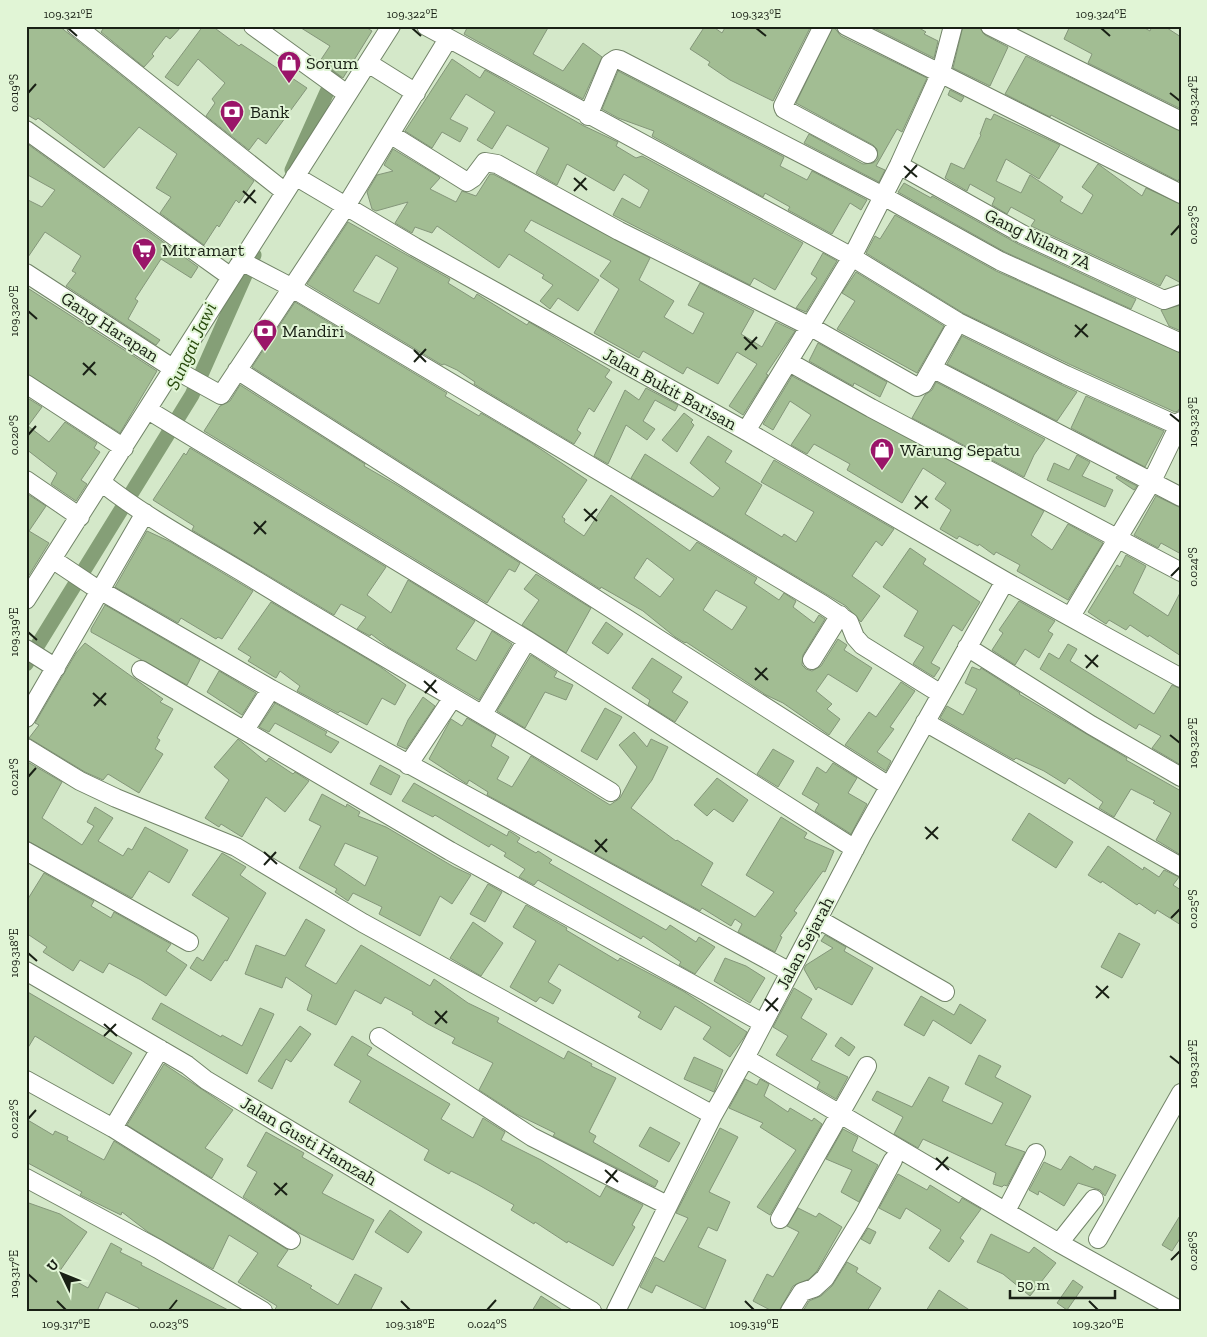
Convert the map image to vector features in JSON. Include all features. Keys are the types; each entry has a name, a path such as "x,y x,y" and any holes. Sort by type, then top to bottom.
{"street":[{"path":"76,26 285,192"},
{"path":"254,26 343,100"},
{"path":"823,26 783,106 784,109 868,154"},
{"path":"846,26 1181,194"},
{"path":"746,431 811,327 852,257 884,196 941,72 953,26"},
{"path":"990,26 1181,121"},
{"path":"29,591 57,563 80,517 104,485 124,448 154,414 181,372 230,277 246,264 285,192 300,179 343,100 372,65 386,28"},
{"path":"889,786 238,370 340,203 390,134 438,33 588,116 638,140 852,257 958,322 1066,375 1180,425 1152,480 1070,616"},
{"path":"588,116 610,63 616,59 884,196 1000,261 1181,343"},
{"path":"372,65 410,89"},
{"path":"26,130 230,277"},
{"path":"390,134 466,182 473,178 485,162 497,164 619,231 811,327 917,387 922,384 958,322"},
{"name":"Gang Nilam 7A","path":"898,165 1022,234 1164,300 1181,294"},
{"name":"Jalan Bukit Barisan","path":"300,179 571,335 746,431 1005,581 1181,678"},
{"path":"246,264 290,286 840,615 849,622 855,637 862,645 941,694"},
{"name":"Gang Harapan","path":"26,273 181,372 218,393 238,370"},
{"path":"789,362 871,408 1181,572"},
{"path":"932,368 1152,480 1181,497"},
{"path":"26,384 124,448"},
{"path":"154,414 527,640 855,849"},
{"path":"26,480 80,517"},
{"path":"104,485 142,511 611,792"},
{"path":"28,709 142,511"},
{"path":"57,563 96,588 271,689 790,972"},
{"name":"Jalan Sejarah","path":"616,1311 713,1115 889,786 1005,581"},
{"path":"812,660 840,615"},
{"path":"483,714 527,640"},
{"path":"967,647 1091,725 1181,777"},
{"path":"26,649 52,665"},
{"path":"142,670 450,851 763,1023"},
{"path":"245,730 271,689"},
{"path":"408,765 452,698"},
{"path":"925,722 1181,868"},
{"path":"26,748 80,781 116,798 236,847 363,923 713,1115"},
{"path":"26,851 189,942"},
{"path":"818,920 945,992"},
{"name":"Jalan Gusti Hamzah","path":"26,971 186,1064 206,1080 582,1308"},
{"path":"379,1037 532,1137 667,1205"},
{"path":"113,1128 160,1049"},
{"path":"745,1058 1006,1212 1181,1311"},
{"path":"780,1219 867,1066"},
{"path":"26,1080 113,1128 291,1240"},
{"path":"1098,1239 1181,1093"},
{"path":"1006,1212 1036,1153"},
{"path":"790,1311 802,1292 814,1288 825,1278 863,1216 892,1160"},
{"path":"26,1178 158,1249 263,1311"},
{"path":"1059,1242 1094,1199"}],"building":[{"path":"26,26 59,26 254,181 239,203 236,200 219,227 217,225 204,245 160,213 171,197 156,188 177,154 139,127 104,168 38,118 36,120 26,114"},
{"path":"105,26 182,26 170,39 166,36 152,54 154,56 144,67 101,32"},
{"path":"203,26 212,26 239,46 241,44 307,88 266,144 258,138 249,150 206,116 215,103 212,99 225,83 198,59 178,86 165,77"},
{"path":"298,26 364,26 372,31 343,78 320,61 330,46"},
{"path":"468,26 549,26 533,54 563,71 583,43 602,57 583,99 464,34"},
{"path":"705,26 712,26 722,33 726,26 811,26 773,101 730,80 708,65 710,62 690,49"},
{"path":"833,26 841,36 927,78 902,132 897,129 876,166 885,170 879,182 804,143 809,134 863,164 873,163 878,159 877,149 873,145 796,103"},
{"path":"870,26 916,26 926,32 924,34 938,41 934,58"},
{"path":"963,26 979,26 985,35 1008,47 990,86 953,68"},
{"path":"1070,26 1141,26 1150,31 1152,26 1164,26 1181,37 1181,109 1088,63 1092,54 1064,39"},
{"path":"1026,56 1181,131 1181,176 1178,181 1051,115 1050,117 1005,94"},
{"path":"452,59 480,78 485,70 584,126 618,142 616,146 636,158 642,156 803,243 775,290 754,278 750,285 613,215 622,198 640,208 649,190 624,174 614,191 567,164 557,185 536,173 549,148 507,125 492,149 477,140 495,112 466,94 450,119 468,128 460,142 442,132 432,148 405,131"},
{"path":"618,71 784,157 780,166 807,180 812,171 867,200 861,210 850,203 832,234 788,210 790,207 765,193 763,197 652,136 654,131 618,118 602,109"},
{"path":"950,90 964,97 961,102 948,95"},
{"path":"994,114 1060,145 1039,179 1006,159 996,181 1021,193 1030,175 1063,197 1060,201 1082,214 1093,195 1082,187 1098,164 1142,196 1146,188 1181,204 1181,283 1166,275 1160,286 1031,226 1035,220 1011,207 1007,214 992,205 995,198 970,184 967,191 945,178 951,163 964,169 981,135 986,118 991,120"},
{"path":"26,143 198,267 191,278 161,259 135,299 138,301 128,319 160,340 156,345 66,286 76,273 72,271 81,256 45,232 26,260 26,199 42,207 55,190 26,174"},
{"path":"393,149 438,176 440,178 430,189 456,202 462,191 476,196 490,174 493,174 650,258 639,280 674,301 664,317 693,334 704,313 688,305 700,283 754,311 741,334 762,347 776,322 795,331 766,374 768,375 743,415 729,406 757,364 737,352 718,384 687,367 683,374 643,351 639,358 594,333 619,289 600,276 611,261 531,220 524,231 599,280 578,311 558,298 550,309 540,301 553,285 542,278 544,275 509,254 499,268 437,226 432,233 415,227 412,233 395,223 408,202 376,211 372,209 367,192 377,175 393,171 384,165"},
{"path":"904,183 931,198 932,196 1018,244 1136,299 1131,309 1005,252 898,192"},
{"path":"895,215 996,271 1181,353 1181,406 1178,411 1175,412 1071,365 963,313 866,253 875,236 880,239"},
{"path":"348,222 450,279 448,283 474,299 477,294 527,325 529,322 610,370 605,377 612,382 594,412 589,408 577,430 581,433 574,444 474,384 475,382 457,370 444,364 442,365 307,284","holes":["376,255 398,268 379,304 353,291"]},
{"path":"823,253 837,261 806,312 796,308 817,278 811,274"},
{"path":"856,272 944,326 917,373 837,329 855,301 842,293"},
{"path":"26,287 157,371 120,433 26,373"},
{"path":"295,302 447,393 445,396 479,416 481,413 530,442 587,480 562,517 565,519 564,522 584,536 611,495 690,551 697,542 757,578 754,583 779,600 784,593 796,601 793,607 814,623 819,615 825,619 803,655 802,665 806,669 812,671 821,666 838,639 847,645 844,650 872,668 857,692 828,674 816,691 832,704 827,709 840,719 829,735 783,703 766,695 686,642 675,637 643,611 601,587 600,589 252,367","holes":["647,558 674,579 660,597 634,578","716,590 747,607 732,630 703,610"]},
{"path":"1181,305 1181,331 1169,326 1161,310"},
{"path":"962,336 1077,392 1057,421 947,364"},
{"path":"818,343 887,382 880,397 854,383 853,386 809,361"},
{"path":"792,376 1044,511 1031,535 1052,550 1068,524 1103,543 1068,600 1017,571 1020,565 996,552 994,555 979,544 978,546 959,536 957,539 940,529 951,510 935,499 946,483 923,468 902,503 847,470 850,464 814,444 807,454 791,445 811,415 790,401 773,430 763,424"},
{"path":"936,382 1045,439 1034,455 1024,477 912,418 925,395 932,390"},
{"path":"240,385 365,464 364,466 520,563 515,572 509,569 487,603 204,431 220,406 230,401"},
{"path":"646,388 678,405 675,411 655,400 643,421 655,429 647,440 626,425 608,464 594,456 625,390 639,400"},
{"path":"1086,396 1164,431 1145,467 1071,428"},
{"path":"26,397 42,407 28,426 49,442 65,422 97,443 94,448 100,452 81,480 87,484 76,501 51,484 57,473 26,449"},
{"path":"684,413 693,420 691,422 694,425 677,452 662,440"},
{"path":"708,436 732,451 725,462 762,485 745,514 782,537 784,534 796,542 814,512 761,482 774,460 894,529 882,546 876,541 852,576 880,596 861,622 846,606 631,478 645,454 713,497 720,488 690,463"},
{"path":"190,448 386,567 367,595 391,613 408,580 475,621 456,649 476,661 492,631 512,644 479,700 388,647 371,634 370,636 357,629 366,617 341,604 334,615 192,530 194,526 153,500 184,453 186,455"},
{"path":"1077,455 1090,462 1082,476 1113,490 1105,507 1047,480 1054,463 1069,470"},
{"path":"1117,476 1137,486 1134,490 1116,478"},
{"path":"26,493 46,506 29,531 49,543 26,580"},
{"path":"1156,496 1181,508 1181,554 1161,543 1158,548 1134,535"},
{"path":"147,531 171,542 253,591 222,639 218,637 216,639 181,618 178,623 115,587"},
{"path":"910,548 926,559 923,564 980,602 962,631 953,625 931,663 940,668 934,677 913,664 924,647 904,636 918,611 883,587"},
{"path":"1126,555 1146,566 1133,593 1168,616 1181,591 1181,656 1130,625 1126,630 1109,620 1106,624 1088,612 1117,565 1120,567"},
{"path":"536,574 591,608 566,653 522,625 539,600 524,589"},
{"path":"1019,601 1055,621 1048,631 1053,634 1039,658 1025,649 1015,665 992,650 1003,633 999,630"},
{"path":"271,602 379,666 406,685 395,705 382,698 367,725 340,711 338,713 297,691 300,686 280,671 276,678 248,661 251,657 238,649"},
{"path":"105,605 200,660 187,685 91,632"},
{"path":"606,622 623,634 608,654 592,643"},
{"path":"85,643 163,699 160,702 173,709 157,738 160,740 155,749 163,754 139,793 108,774 103,780 85,772 29,738 39,725 35,723 76,653"},
{"path":"1068,644 1077,649 1070,661 1154,714 1172,685 1181,689 1181,765 1152,748 1161,736 1139,724 1136,729 1040,669 1049,653 1059,659"},
{"path":"531,655 557,672 554,677 573,685 566,700 545,692 525,728 497,711"},
{"path":"652,658 682,677 672,692 688,702 675,722 648,705 650,700 632,688"},
{"path":"972,667 980,670 981,668 1019,694 1127,758 1126,760 1181,791 1181,855 1156,840 1171,813 1153,803 1155,801 1131,789 1114,817 1099,808 1103,802 1069,778 1065,784 1044,771 1016,758 1014,760 940,718 947,706 963,715 977,689 965,683"},
{"path":"219,671 256,693 242,715 207,692"},
{"path":"901,682 915,691 890,727 894,729 877,752 891,761 886,771 845,745 869,712 876,717"},
{"path":"423,697 435,706 406,749 397,745 408,720"},
{"path":"275,703 327,732 325,735 339,742 331,753 275,723 269,732 259,727"},
{"path":"605,708 622,717 597,760 581,751"},
{"path":"467,718 496,735 491,746 509,757 497,779 512,787 531,756 610,805 620,798 637,767 619,745 634,732 647,747 651,739 668,747 652,780 631,808 676,841 713,863 701,885 755,917 774,892 746,875 781,817 807,833 804,838 834,851 825,872 823,871 794,911 797,913 780,936 782,937 775,952 738,932 742,924 735,919 731,926 702,908 700,911 487,795 488,792 469,780 467,784 429,759 451,719 462,726"},
{"path":"238,739 266,762 269,758 293,774 295,772 309,781 285,812 266,797 242,837 221,824 219,827 205,818 229,780 214,767"},
{"path":"773,749 794,761 778,787 757,774"},
{"path":"26,761 62,782 42,818 82,845 94,826 87,822 95,807 113,818 98,841 123,856 128,848 132,850 145,827 188,850 169,883 149,871 132,898 26,840"},
{"path":"833,763 857,778 848,793 867,804 851,834 815,811 819,804 802,794 817,767 826,773"},
{"path":"380,765 400,776 391,795 370,784"},
{"path":"717,778 748,800 733,822 714,809 707,816 694,805"},
{"path":"414,783 507,836 509,831 520,838 517,842 536,853 538,851 552,860 549,863 666,930 670,925 696,942 699,937 715,947 695,974 679,965 681,962 643,936 641,939 538,880 534,885 519,877 525,869 504,856 506,853 491,844 489,847 435,815 433,817 402,801"},
{"path":"322,794 346,807 347,804 360,812 358,816 386,827 471,875 452,904 440,896 420,936 379,914 382,907 353,893 348,901 335,892 337,889 299,868 321,826 309,820","holes":["345,843 378,857 365,886 334,865"]},
{"path":"1029,813 1073,842 1056,868 1012,840"},
{"path":"1108,846 1143,870 1144,867 1159,877 1164,870 1179,877 1173,885 1181,890 1181,925 1157,910 1155,914 1139,903 1137,905 1102,881 1101,883 1088,875"},
{"path":"222,853 246,867 240,875 266,893 227,961 225,960 211,981 190,968 197,957 203,961 229,918 192,895"},
{"path":"44,873 94,901 91,906 111,918 114,912 171,944 166,951 187,965 166,996 109,963 103,973 80,960 73,971 43,952 47,947 26,933 26,902"},
{"path":"488,884 502,892 485,922 470,914"},
{"path":"526,905 567,928 566,930 618,961 620,958 683,991 747,1032 745,1036 730,1057 703,1039 711,1027 675,1006 661,1030 638,1017 641,1012 559,964 548,982 561,990 553,1004 540,997 536,1002 510,987 536,941 513,927"},
{"path":"306,919 325,930 305,966 336,984 361,945 430,986 434,979 468,1003 499,1018 497,1022 564,1059 568,1051 592,1064 591,1066 616,1078 589,1132 596,1136 593,1142 658,1181 655,1187 553,1136 555,1133 516,1114 479,1090 493,1063 452,1043 455,1038 428,1024 412,1014 413,1012 385,997 381,1004 355,990 336,1025 307,1010 312,995 286,977 282,988 245,974 256,945 285,956"},
{"path":"473,922 503,943 481,976 450,958"},
{"path":"1119,933 1140,944 1122,978 1101,967"},
{"path":"825,935 846,947 844,951 873,968 852,1005 818,987 816,990 804,969 806,965 833,948 821,941"},
{"path":"725,958 746,966 765,978 750,1003 714,981"},
{"path":"794,988 812,999 801,1018 827,1034 811,1060 848,1077 836,1099 817,1088 820,1082 776,1055 788,1036 773,1027"},
{"path":"26,991 132,1053 113,1084 35,1036 26,1051"},
{"path":"921,996 954,1015 960,1004 986,1020 971,1044 933,1020 924,1036 904,1025"},
{"path":"161,1003 221,1037 222,1035 242,1046 260,1008 274,1014 247,1074 152,1019"},
{"path":"300,1026 311,1034 291,1062 286,1059 272,1089 258,1081"},
{"path":"352,1036 372,1048 367,1055 450,1104 441,1119 473,1138 483,1118 505,1132 501,1140 541,1160 600,1197 606,1186 643,1205 632,1225 635,1227 613,1266 568,1241 567,1243 535,1222 534,1224 511,1210 514,1205 477,1184 451,1171 449,1174 424,1160 429,1150 349,1102 361,1081 334,1065"},
{"path":"841,1037 855,1047 849,1056 835,1046"},
{"path":"979,1055 1001,1066 995,1077 1031,1096 1005,1145 1025,1152 1007,1186 1004,1185 1002,1187 993,1184 996,1173 923,1139 918,1148 894,1134 903,1117 872,1100 877,1091 912,1107 929,1077 949,1087 942,1101 992,1124 1003,1103 965,1084"},
{"path":"694,1057 723,1070 714,1092 684,1079"},
{"path":"164,1064 233,1110 205,1148 223,1159 212,1178 127,1125"},
{"path":"745,1079 757,1085 760,1079 769,1084 764,1096 788,1112 790,1108 812,1121 814,1118 822,1124 770,1215 757,1207 796,1150 760,1127 763,1123 729,1108"},
{"path":"26,1119 53,1135 55,1131 68,1137 67,1140 104,1160 114,1141 288,1250 277,1266 312,1286 310,1288 338,1305 355,1274 382,1288 370,1311 274,1311 277,1306 238,1282 258,1253 229,1235 213,1269 148,1232 122,1212 121,1215 80,1195 82,1192 26,1162"},
{"path":"650,1127 680,1143 669,1162 639,1146"},
{"path":"720,1128 738,1137 709,1192 730,1202 717,1231 708,1227 698,1247 726,1260 705,1309 656,1285 652,1293 640,1287 655,1257 664,1262 688,1218 676,1213"},
{"path":"843,1129 858,1137 852,1151 878,1165 859,1202 841,1192 852,1170 826,1159"},
{"path":"266,1132 304,1153 302,1157 333,1175 322,1193 374,1220 353,1260 299,1233 243,1197 257,1172 247,1166"},
{"path":"1070,1156 1093,1170 1095,1166 1116,1175 1105,1196 1100,1190 1078,1183 1064,1206 1039,1191 1038,1195 1029,1190 1044,1162 1061,1170"},
{"path":"898,1174 927,1190 930,1185 959,1203 962,1198 981,1209 960,1238 964,1241 949,1262 929,1248 941,1230 906,1208 900,1219 879,1208"},
{"path":"26,1202 60,1214 87,1232 59,1272 88,1288 111,1243 122,1249 120,1252 142,1263 141,1265 230,1311 138,1311 139,1308 106,1292 97,1311 26,1311"},
{"path":"798,1208 816,1217 819,1213 842,1227 817,1271 809,1279 793,1286 779,1311 772,1311 753,1301 767,1274 773,1277 799,1232 787,1226"},
{"path":"390,1210 422,1232 408,1253 375,1232"},
{"path":"1181,1214 1181,1237 1172,1251 1162,1245"},
{"path":"868,1228 876,1232 870,1244 861,1239"},
{"path":"991,1234 1029,1253 1034,1247 1056,1263 1030,1296 1003,1274 977,1262"},
{"path":"847,1262 858,1268 856,1272 881,1288 867,1311 803,1311 809,1301 821,1296 832,1286"},
{"path":"1073,1280 1083,1287 1067,1310 1057,1303"},
{"path":"939,1290 971,1311 926,1311"},
{"path":"541,1296 564,1311 532,1311"}],"waterway":[{"name":"Sungai Jawi","path":"292,170 344,54"},
{"name":"Sungai Jawi","path":"26,664 192,395 254,255"}],"place":[{"name":"Sorum","path":"289,84"},
{"name":"Bank","path":"232,133"},
{"name":"Mitramart","path":"144,271"},
{"name":"Mandiri","path":"265,352"},
{"name":"Warung Sepatu","path":"882,471"}]}
